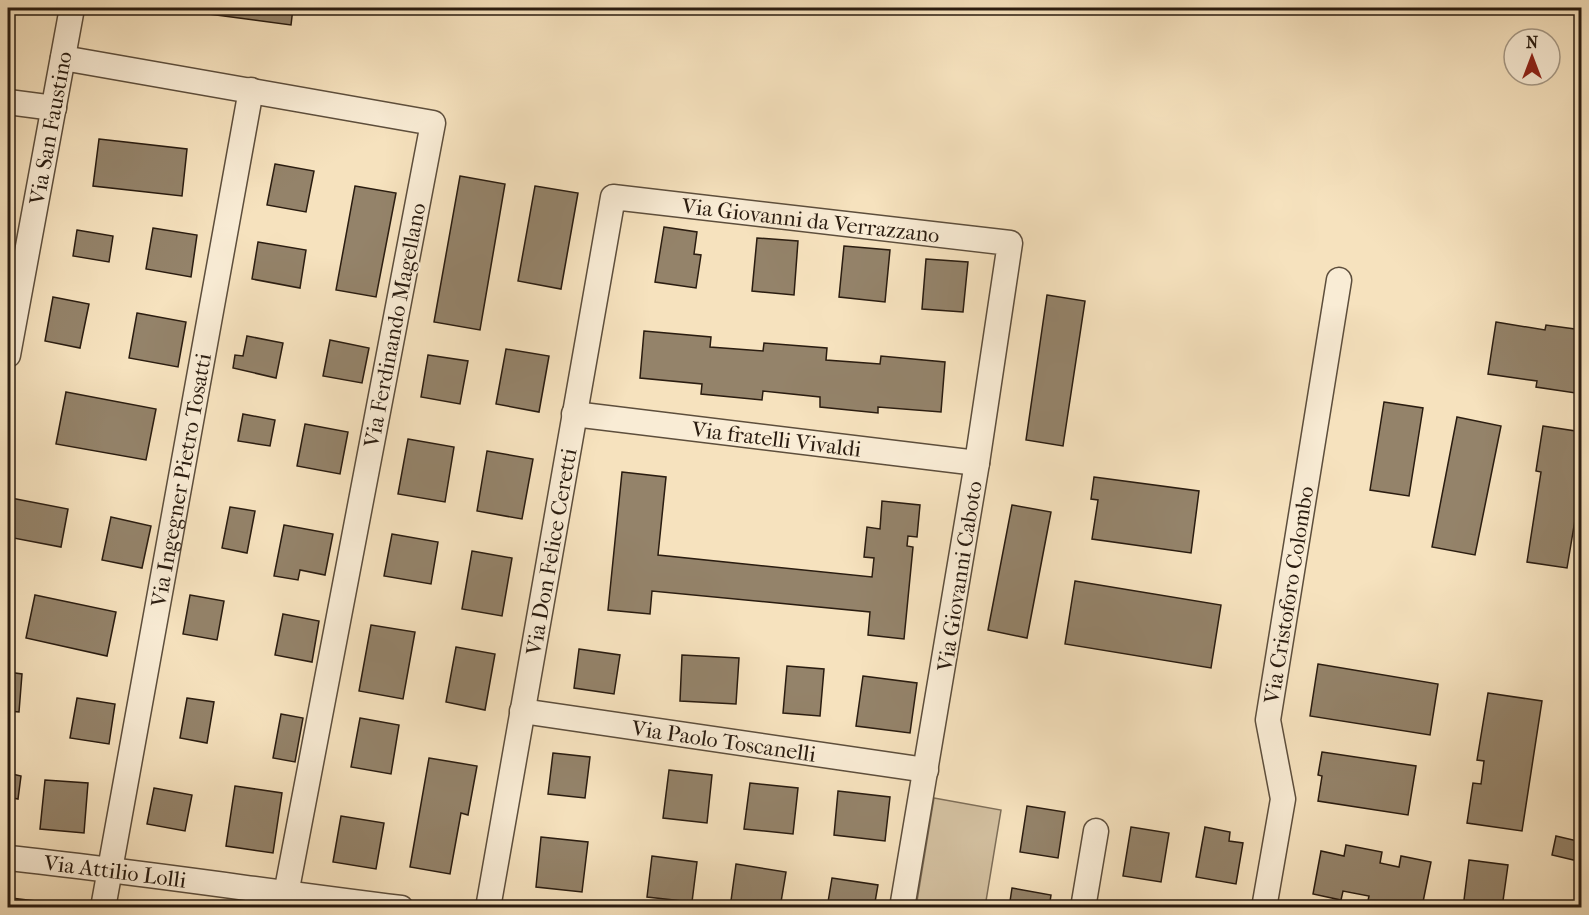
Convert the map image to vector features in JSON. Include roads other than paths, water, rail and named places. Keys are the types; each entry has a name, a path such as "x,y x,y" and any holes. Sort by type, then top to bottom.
{"street":[{"name":"Via San Faustino","path":"8,354 72,8"},
{"name":"Via Ferdinando Magellano","path":"63,58 433,123 286,894"},
{"name":"Via Ingegner Pietro Tosatti","path":"103,908 251,90"},
{"path":"8,102 54,108"},
{"name":"Via Giovanni da Verrazzano","path":"613,197 1010,243"},
{"name":"Via Don Felice Ceretti","path":"488,908 613,197"},
{"name":"Via Giovanni Caboto","path":"902,908 977,463 1010,243"},
{"name":"Via Cristoforo Colombo","path":"1264,908 1283,799 1268,720 1339,280"},
{"name":"Via fratelli Vivaldi","path":"574,414 977,463"},
{"name":"Via Paolo Toscanelli","path":"522,711 926,770"},
{"path":"1083,908 1096,831"},
{"name":"Via Attilio Lolli","path":"8,858 111,869 401,908"}]}
